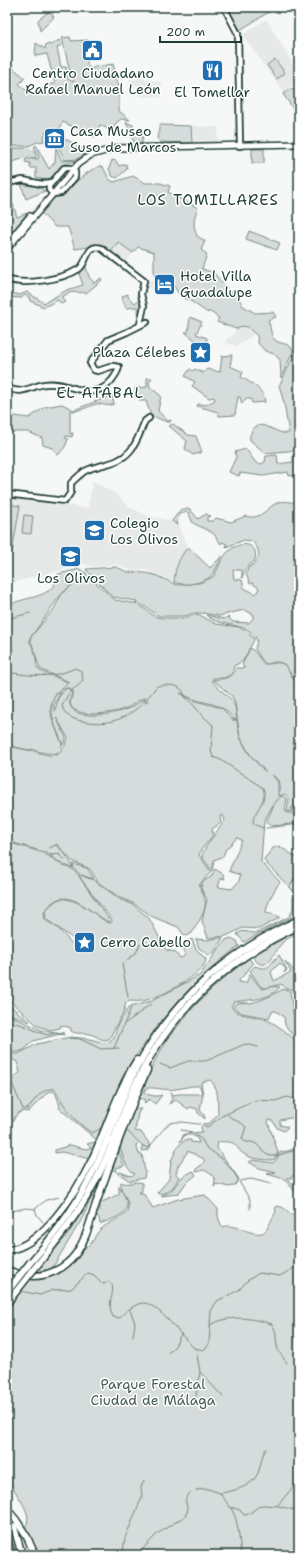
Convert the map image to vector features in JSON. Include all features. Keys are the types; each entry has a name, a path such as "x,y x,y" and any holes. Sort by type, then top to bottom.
{"highway":[{"path":"7,1303 70,1213 88,1183 109,1143 137,1067 165,1024 185,1000 214,972 261,938 299,920"},
{"path":"7,1250 18,1248 34,1240 50,1223 86,1171 98,1145 164,1036 185,1009 219,976 264,944 299,926"},
{"path":"33,1276 45,1275 60,1269 76,1254 83,1241 115,1152 126,1100"},
{"path":"7,1292 31,1267"},
{"path":"7,1270 16,1273"},
{"path":"7,1509 15,1524 27,1537 35,1555"},
{"path":"15,1524 22,1555"},
{"path":"7,1539 12,1555"}],"main road":[{"path":"7,243 72,169 91,155 113,148 299,144"},
{"path":"7,249 51,192"}],"street":[{"path":"224,7 238,34 240,146"},
{"path":"7,183 23,180 42,184 51,182 62,169 72,169 75,177 61,193 51,192 42,184"},
{"path":"51,182 51,192"},
{"path":"7,279 21,281 56,278 79,269 88,252 98,247 144,281 141,294 144,306 140,324"},
{"path":"7,387 18,391 45,384 65,384 90,393 102,389 110,382 119,367 113,366 98,371 94,370 90,363 108,340 147,322 142,318"},
{"path":"7,494 65,501 71,492 71,483 82,473 113,463 127,454 138,439 144,421 148,418"}],"shaded area":[{"path":"266,19 299,74 299,82 283,91 242,35"},
{"path":"145,77 145,80 162,82 161,97 139,96 138,86 130,85 129,79"},
{"path":"191,126 218,127 218,142 192,143"},
{"path":"118,242 133,253 125,263 111,252"},
{"path":"154,275 171,281 175,288 167,296 163,296 147,287 147,281 153,280"},
{"path":"243,326 248,327 254,334 237,346 226,343 226,338 232,337 236,329"},
{"name":"Colegio Los Olivos","path":"93,481 117,495 129,507 148,516 172,521 178,526 188,547 180,557 175,572 174,582 145,570 132,571 117,564 94,567 84,564 7,584 7,496 85,508 88,506"}],"green space":[{"path":"49,7 56,7 52,15 54,17 40,31 38,20 47,13"},
{"path":"227,7 277,7 240,30"},
{"path":"70,37 71,41 88,40 87,65 91,69 113,64 119,87 119,111 130,120 121,119 116,123 112,131 100,125 94,137 63,122 56,134 47,130 43,139 45,141 37,142 29,146 7,146 7,63 25,78 19,84 33,96 49,84 55,84 47,54 35,56 36,43 45,49 46,44 52,45 59,40 62,45 57,47 61,67 66,67 68,79 73,82 74,79 70,72 62,38"},
{"path":"275,59 285,73 277,79 267,65"},
{"path":"299,85 299,109 294,110 283,94 290,89 296,90"},
{"path":"126,122 133,125 133,132 143,133 142,143 134,142"},
{"path":"160,125 191,126 192,143 160,142 157,138"},
{"path":"63,138 89,151 77,159 65,160 59,148"},
{"path":"36,145 49,169 55,162 56,147 62,161 76,160 61,166 52,177 47,180 36,177 36,168 30,168 30,163 25,162 26,159 38,159 39,157 34,147"},
{"path":"25,148 35,152 36,158 28,157 7,164 7,149"},
{"path":"252,149 264,149 264,163 252,163"},
{"path":"112,160 116,161 119,166 126,164 127,169 117,178 112,176 109,169"},
{"path":"100,166 103,167 109,179 114,182 133,176 145,183 160,183 170,186 168,192 198,208 194,219 195,229 197,236 205,241 201,250 207,254 202,269 214,273 229,292 235,292 243,306 255,313 273,312 276,317 268,320 274,339 290,346 293,351 281,378 280,360 274,354 265,351 258,343 257,336 248,327 243,326 236,329 217,322 219,318 180,296 171,281 154,275 154,252 138,247 133,253 118,242 111,252 124,263 123,264 106,249 92,247 75,249 68,227 55,227 41,213 53,199 63,195 85,174"},
{"path":"21,184 38,187 45,191 26,199"},
{"path":"13,204 17,217 27,213 7,238 7,206"},
{"path":"249,231 280,243 277,250 246,239"},
{"path":"85,264 89,277 94,283 101,278 102,280 86,293 73,292 65,295 62,297 65,302 61,304 58,300 44,307 30,301 29,297 25,295 21,298 7,297 7,292 20,295 27,292 44,303 67,290 83,285 78,271"},
{"path":"128,294 128,297 135,303 140,298 142,309 138,321 138,307 126,308 122,298"},
{"path":"190,317 202,322 196,334 207,338 206,347 196,343 195,340 185,332 188,332"},
{"path":"296,351 296,365 299,371 299,450 265,453 250,440 250,436 255,427 259,425 279,432 289,433 284,403 279,385"},
{"path":"232,355 230,366 243,372 241,377 260,390 265,402 252,403 251,399 245,399 242,404 240,397 238,397 235,415 219,416 218,412 197,406 198,404 206,405 215,400 214,397 209,398 192,386 195,382 185,376 190,369 193,371 195,369 203,373 207,369 220,372 222,356"},
{"path":"147,378 152,378 149,382 150,387 161,396 158,411 168,421 171,420 170,422 166,422 151,416 146,401 140,401 139,396 135,397 135,388 147,387"},
{"path":"112,395 114,404 108,406 96,404 81,410 70,411 70,434 73,433 72,437 66,436 65,438 68,439 65,447 58,455 52,448 43,445 42,438 28,432 7,432 7,415 29,418 45,407 62,404 74,410"},
{"path":"173,424 188,435 196,436 202,452 193,455 185,449 187,441 169,426"},
{"path":"246,449 256,463 261,464 265,462 266,456 277,455 278,464 293,462 293,454 299,453 299,485 297,475 289,476 288,472 263,476 240,473 239,476 229,472 236,457 235,452"},
{"path":"296,498 299,498 299,683 284,664 274,662 266,664 264,662 255,649 257,640 253,634 240,627 219,622 206,615 224,619 228,617 233,622 249,623 254,617 253,614 244,610 219,616 194,613 185,616 159,616 136,601 113,597 86,569 116,567 128,572 155,575 177,585 199,583 213,577 224,556 234,547 243,544 248,545 254,550 255,560 245,569 242,578 242,570 233,570 234,579 242,580 244,588 256,594 259,588 252,583 250,584 246,574 248,568 259,556 258,549 252,541 244,540 226,547 227,544 222,542 221,544 213,533 193,523 188,512 179,514 177,521 178,526 172,521 181,509 190,509 198,519 206,514 210,516 207,517 207,521 213,521 216,518 231,522 246,516 255,517 279,502 296,503"},
{"path":"7,504 20,506 12,552 7,551"},
{"path":"24,515 33,516 31,534 22,533"},
{"path":"188,547 210,568 222,556 214,572 204,581 193,584 174,582 176,567"},
{"path":"80,569 86,573 83,579 76,582 83,580 86,574 115,600 138,604 154,616 161,618 184,618 198,614 216,624 239,627 254,638 254,640 243,661 234,666 232,674 224,678 230,677 235,672 236,668 245,668 242,665 250,648 264,664 279,663 286,666 294,680 299,684 299,801 296,801 295,806 291,808 293,812 287,811 289,798 285,794 279,796 278,781 272,775 278,782 278,796 264,821 261,862 280,882 271,897 266,912 280,917 259,929 243,928 226,936 208,938 202,921 205,908 192,933 187,936 184,935 178,927 153,917 133,903 120,898 98,882 90,869 72,861 57,844 44,852 7,841 7,746 28,750 7,745 7,606 46,593 56,582 58,574","holes":["61,595 54,609 30,638 52,606","35,655 40,669 69,682 59,692 66,688 58,698 55,711 54,705 61,692 54,699 55,695 68,682 40,671 37,667","213,678 223,678 213,680 232,696 235,703 240,735 236,720 235,706 229,697 212,681","66,688 70,688 73,691 70,703 72,692","180,693 222,708 192,700","144,698 148,701 145,702 145,699 143,699 122,711 98,715 81,714 75,711 71,707 70,703 75,710 81,712 98,714 122,710","52,703 53,717 56,728 51,711","222,708 236,720 232,720","56,717 68,738 62,751 56,755 47,755 28,750 32,749 52,754 62,750 61,740 63,745 66,738","223,815 225,820 208,844 202,857 212,871 214,860 223,856 226,849 237,838 242,840 229,871 240,875 239,881 232,889 218,887 221,878 225,879 223,874 215,869 211,877 202,882 201,889 207,899 205,908 205,900 199,885 211,872 199,855 201,850 213,835 212,829 221,823 220,816"]},
{"path":"281,796 287,798 286,812 293,814 299,812 299,823 272,826 266,823 274,804"},
{"path":"7,842 44,853 63,866 76,872 110,921 109,922 76,901 68,898 60,899 66,899 79,903 106,922 111,923 112,920 81,879 79,873 74,869 73,864 87,868 94,879 81,875 92,879 121,900 132,904 149,918 166,950 175,952 180,958 183,957 185,955 184,950 186,942 192,939 196,949 206,959 204,965 198,972 169,991 142,1001 126,1002 124,1011 109,1039 106,1040 90,1034 76,1033 71,1031 71,1028 61,1025 60,1028 50,1030 38,1026 10,1001 10,978 7,974","holes":["54,902 45,911 46,919 76,941 75,947 58,928 45,920 44,912 52,903"]},
{"path":"56,845 68,859 73,868 64,865 50,856 58,854 65,860 58,853 49,855 45,852 49,848"},
{"path":"279,846 299,859 299,871 290,886 293,891 265,862 264,859 273,848"},
{"path":"299,890 299,914 244,942 237,934 244,931 256,933 290,916 293,908 293,894"},
{"path":"299,931 299,934 288,938 282,943 269,961 265,964 257,962 252,956 286,937"},
{"path":"223,938 213,954 208,955 199,948 196,939 207,940"},
{"path":"231,938 237,941 239,946 197,981 163,1019 129,1067 113,1100 134,1109 141,1109 138,1113 135,1131 141,1132 151,1146 148,1150 142,1151 142,1145 139,1143 136,1145 139,1154 142,1154 145,1172 144,1178 130,1181 118,1173 120,1172 131,1176 135,1174 125,1163 118,1143 114,1139 107,1138 98,1141 59,1108 60,1106 56,1094 53,1091 48,1092 28,1112 22,1111 16,1115 11,1125 7,1122 7,1097 11,1090 7,1089 7,1085 20,1072 17,1062 7,1056 7,1054 18,1054 37,1044 71,1037 90,1039 104,1043 109,1042 114,1037 118,1024 129,1007 152,1001 200,975 220,947 226,940"},
{"path":"279,955 287,970 284,973 286,969 280,963 271,972 274,981 291,972 285,961 299,976 299,1002 291,989 285,988 282,984 266,988 261,987 250,971 255,966 264,968 269,966"},
{"path":"249,958 253,964 238,982 246,983 250,974 259,986 264,989 269,987 280,987 270,995 258,999 234,1002 231,1007 238,1013 262,1018 272,1023 287,1033 299,1045 299,1119 290,1118 280,1120 280,1125 288,1127 284,1131 277,1128 273,1121 269,1120 268,1122 278,1152 275,1159 272,1160 247,1156 242,1153 233,1143 218,1142 217,1148 239,1179 235,1185 229,1187 216,1184 214,1187 215,1179 211,1174 204,1170 197,1172 195,1170 204,1163 204,1159 188,1151 178,1166 176,1174 179,1177 175,1184 169,1190 159,1194 157,1193 169,1179 171,1161 178,1146 185,1140 191,1140 191,1142 199,1143 197,1138 192,1135 185,1135 180,1142 184,1134 202,1132 201,1127 204,1123 206,1124 211,1122 218,1114 217,1091 210,1080 201,1082 203,1094 200,1110 205,1119 198,1113 197,1109 190,1107 188,1109 176,1100 169,1104 173,1097 170,1095 171,1092 174,1095 202,1094 200,1086 172,1089 146,1088 144,1092 148,1094 155,1096 162,1095 155,1104 149,1099 144,1104 145,1100 139,1098 142,1090 161,1051 182,1021 207,994"},
{"path":"7,975 9,981 9,1003 30,1022 7,1013"},
{"path":"283,989 290,991 296,1033 296,1036 294,1037 285,1025 284,1017 276,1011 272,1011 269,1018 242,1013 233,1007 239,1003 258,1001"},
{"path":"7,1014 41,1030 64,1033 33,1041 24,1050 18,1052 7,1052"},
{"path":"107,1139 117,1146 124,1166 116,1168 117,1172 107,1167 115,1146 103,1141 94,1160 62,1152 55,1153 55,1150 70,1145 86,1149 91,1148 87,1144"},
{"path":"299,1146 299,1177 293,1175 292,1178 286,1178 294,1185 299,1186 299,1196 284,1179 267,1174 276,1172 259,1168 249,1162 253,1160 273,1163 277,1159 279,1153 298,1148"},
{"path":"193,1171 196,1175 186,1183 178,1194 161,1196 171,1191 182,1177"},
{"name":"Parque Forestal Ciudad de Málaga","path":"121,1182 142,1183 142,1191 138,1193 143,1193 153,1208 178,1199 205,1195 218,1209 218,1217 222,1227 238,1227 252,1233 263,1233 265,1231 276,1212 275,1207 277,1206 282,1207 292,1215 299,1213 299,1555 38,1555 25,1527 28,1521 25,1507 8,1478 7,1472 7,1296 15,1297 7,1294 7,1284 22,1288 30,1278 54,1274 71,1263 82,1250 94,1240 99,1231 127,1211 128,1203 121,1189"},
{"path":"119,1186 126,1199 126,1208 117,1217 100,1224 99,1218 96,1215 100,1211 100,1203 119,1194"},
{"path":"95,1191 82,1219 51,1270 35,1273 69,1233"}],"waterway":[{"path":"7,619 30,613"},
{"path":"7,672 41,676 58,674 75,668 81,671 82,681 67,696 62,706 67,715 72,718 94,723 116,720 134,711 157,686 171,685 178,687 184,693 185,697 213,725 211,751 213,757 221,760 263,788 263,801 253,821 254,824 263,828"},
{"path":"266,828 299,824"},
{"path":"128,997 122,964 136,953 140,944"},
{"path":"126,1023 151,1004"},
{"path":"114,1048 131,1008"},
{"path":"7,1022 20,1024 48,1035 55,1033 64,1035"},
{"path":"69,1038 80,1039 101,1049 119,1048"},
{"path":"160,1064 170,1068 188,1061 206,1061 245,1044 258,1047"},
{"path":"7,1065 13,1086 23,1109 28,1109 36,1098 43,1092 55,1089 70,1114 86,1129 92,1133 102,1128"},
{"path":"204,1125 207,1127 222,1116 256,1100 275,1101 287,1097 299,1100"},
{"path":"228,1115 246,1127 242,1139 246,1142 255,1143 265,1153 272,1156 294,1151 297,1152 299,1167"},
{"path":"126,1130 143,1146 148,1148 168,1124 174,1122 200,1124"},
{"path":"181,1130 192,1132 202,1140 206,1147 222,1159 233,1171 250,1200 250,1209"},
{"path":"240,1181 251,1179 271,1184"},
{"path":"7,1212 26,1208 35,1209 46,1200 59,1197"},
{"path":"35,1209 37,1215 43,1222"},
{"path":"20,1291 40,1295 53,1290 71,1289 88,1273 94,1275 103,1284 109,1282 112,1284 113,1288 110,1307 113,1317 120,1318 126,1311 138,1304 149,1304 163,1314 194,1348 204,1350 209,1345 211,1311 217,1301 239,1290 247,1281 259,1273 280,1276 299,1265"},
{"path":"130,1310 135,1323 133,1336"},
{"path":"210,1325 225,1319 233,1318 256,1320 272,1324 276,1333 276,1343 287,1363"},
{"path":"168,1353 175,1346 181,1334"},
{"path":"194,1407 200,1372 196,1349"},
{"path":"200,1372 223,1397"},
{"path":"221,1493 242,1488 252,1482 258,1473 266,1449"},
{"path":"196,1490 208,1489 220,1493 230,1507 240,1510 244,1515 247,1515 261,1505 277,1506 299,1480"},
{"path":"123,1552 125,1538 142,1497 141,1487 144,1481"},
{"path":"119,1555 140,1552 157,1534 185,1516 188,1510 186,1497 190,1493"},
{"path":"278,1506 299,1511"},
{"path":"231,1508 237,1524 241,1555"}],"place":[{"name":"Centro Ciudadano Rafael Manuel León","path":"93,51"},
{"name":"El Tomellar","path":"212,70"},
{"name":"Casa Museo Suso de Marcos","path":"55,139"},
{"name":"Hotel Villa Guadalupe","path":"164,284"},
{"name":"Plaza Célebes","path":"201,352"},
{"name":"Colegio Los Olivos","path":"94,531"},
{"name":"Los Olivos","path":"71,556"},
{"name":"Cerro Cabello","path":"84,942"}],"district":[{"name":"LOS TOMILLARES","path":"208,200"},
{"name":"EL ATABAL","path":"100,393"}]}
